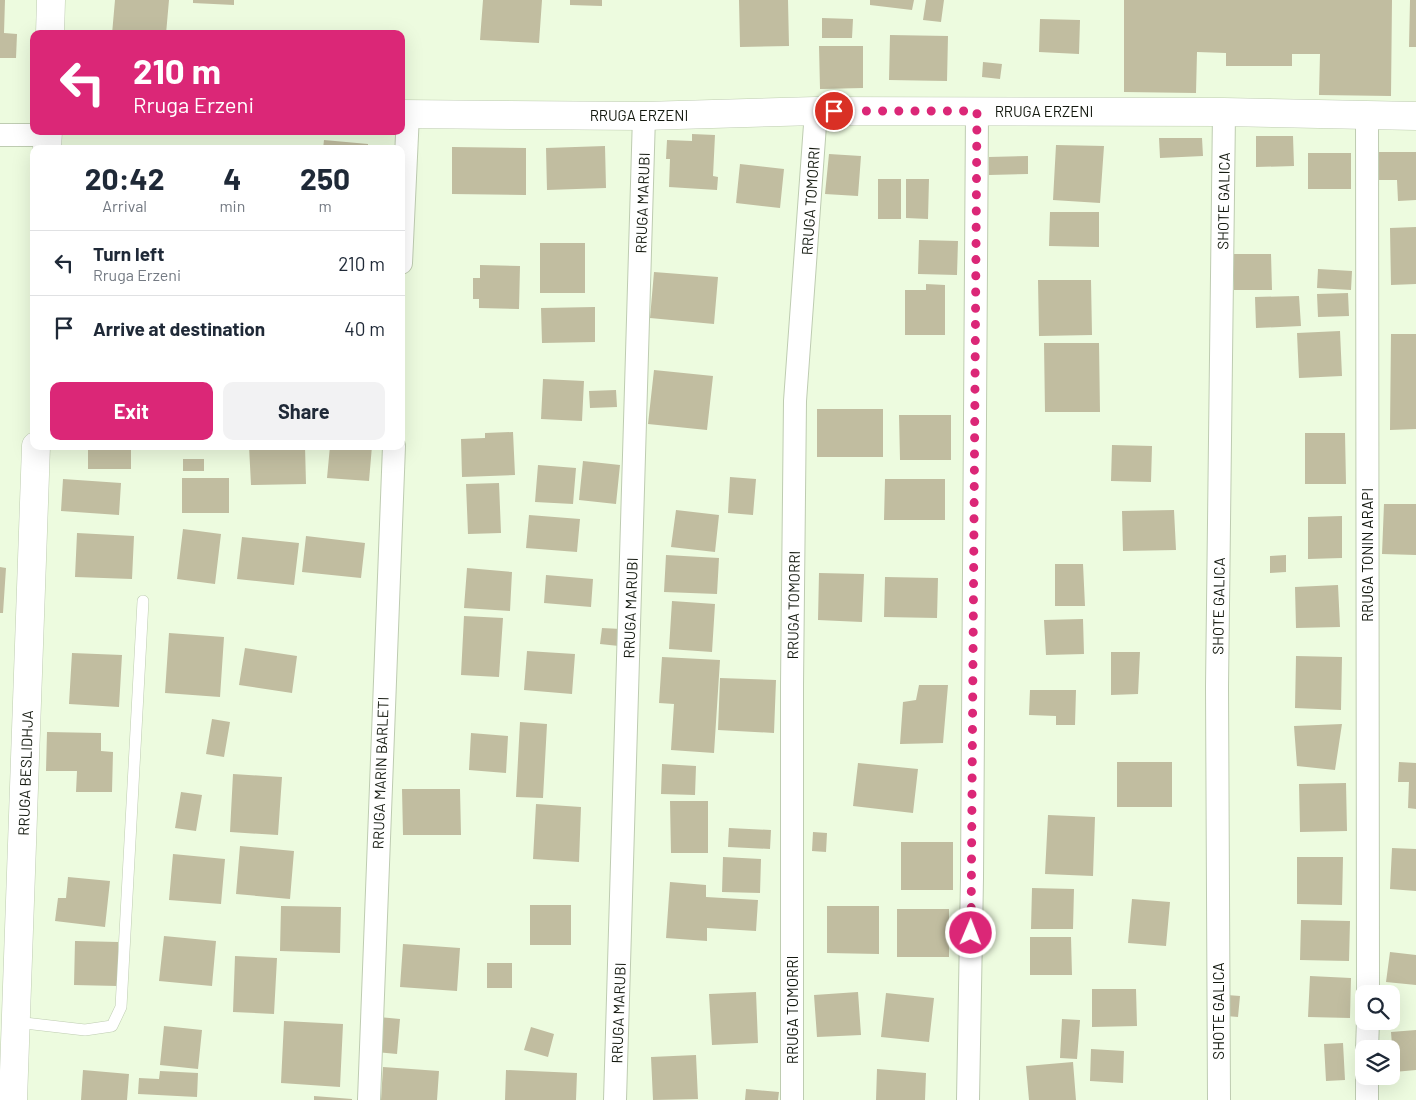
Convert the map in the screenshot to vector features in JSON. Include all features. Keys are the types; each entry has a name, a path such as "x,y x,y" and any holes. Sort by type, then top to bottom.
{"street":[{"path":"50,30 51,0"},
{"name":"RRUGA ERZENI","path":"405,114 644,116 816,111 977,111 1224,112 1416,116"},
{"name":"RRUGA TOMORRI","path":"792,1100 792,685 795,401 816,111"},
{"path":"968,1100 972,868 977,111"},
{"name":"SHOTE GALICA","path":"1219,1100 1218,687 1224,112"},
{"name":"RRUGA TONIN ARAPI","path":"1366,115 1368,985"},
{"name":"RRUGA MARUBI","path":"615,1100 644,116"},
{"path":"0,134 47,138"},
{"name":"RRUGA BESLIDHJA","path":"13,1100 36,450"},
{"name":"RRUGA MARIN BARLETI","path":"369,1100 372,978 394,450"},
{"path":"1367,1085 1367,1100"}],"lane":[{"path":"16,1022 85,1030 112,1026 121,1007 144,601"}],"building":[{"path":"0,0 5,0 4,33 17,34 16,58 0,58"},
{"path":"115,0 169,0 166,30 112,30"},
{"path":"193,0 234,0 234,5 193,3"},
{"path":"483,0 542,0 539,43 480,40"},
{"path":"570,0 602,0 602,6 570,5"},
{"path":"739,0 788,0 789,46 740,47"},
{"path":"870,0 914,0 912,10 870,5"},
{"path":"926,0 944,0 941,22 923,20"},
{"path":"1124,0 1392,0 1391,96 1319,95 1320,54 1292,54 1292,66 1226,66 1226,53 1197,52 1196,93 1124,92"},
{"path":"1410,0 1416,0 1416,47 1409,47"},
{"path":"822,18 853,19 852,38 822,38"},
{"path":"1040,19 1080,20 1079,54 1039,52"},
{"path":"890,35 948,36 947,81 889,80"},
{"path":"819,46 863,46 863,88 820,89"},
{"path":"983,62 1002,64 1000,79 982,77"},
{"path":"692,134 715,135 713,176 718,177 717,190 669,187 670,159 666,159 667,140 692,141"},
{"path":"1256,136 1293,136 1294,166 1256,167"},
{"path":"1159,138 1202,138 1203,156 1160,158"},
{"path":"324,140 368,144 368,145 323,145"},
{"path":"1056,145 1104,146 1100,203 1053,200"},
{"path":"605,146 606,188 547,190 546,148"},
{"path":"452,147 526,148 526,195 452,194"},
{"path":"1375,152 1416,152 1416,200 1398,201 1397,180 1376,180"},
{"path":"1308,153 1351,153 1351,189 1308,189"},
{"path":"829,154 861,156 858,196 825,194"},
{"path":"1028,156 1028,174 989,175 989,157"},
{"path":"740,164 784,169 780,208 736,203"},
{"path":"878,179 901,179 901,219 878,219"},
{"path":"906,179 929,179 928,219 906,218"},
{"path":"1050,212 1099,212 1099,247 1049,246"},
{"path":"1416,227 1416,284 1391,285 1390,228"},
{"path":"919,240 958,241 957,275 918,274"},
{"path":"540,243 585,243 585,293 540,293"},
{"path":"1234,254 1271,254 1272,290 1234,290"},
{"path":"480,265 520,266 519,309 479,308 479,299 473,299 473,278 480,278"},
{"path":"1318,269 1352,271 1351,290 1317,288"},
{"path":"654,272 718,277 714,324 650,318"},
{"path":"1038,280 1091,280 1092,335 1039,336"},
{"path":"926,284 945,285 945,335 905,335 905,290 926,290"},
{"path":"1348,293 1349,316 1318,317 1317,294"},
{"path":"1299,296 1301,326 1256,328 1255,297"},
{"path":"595,307 595,342 542,343 541,308"},
{"path":"1340,331 1342,376 1299,378 1297,333"},
{"path":"1391,334 1416,334 1416,429 1390,430"},
{"path":"1044,343 1099,343 1100,412 1045,412"},
{"path":"654,370 713,376 707,430 648,424"},
{"path":"543,379 584,381 582,421 541,419"},
{"path":"616,390 617,407 590,408 589,391"},
{"path":"817,409 883,409 883,457 817,457"},
{"path":"899,415 951,415 951,460 900,460"},
{"path":"513,432 515,475 462,477 461,439 485,438 485,433"},
{"path":"1305,433 1345,433 1346,484 1305,484"},
{"path":"1112,445 1152,446 1151,482 1111,481"},
{"path":"88,450 131,450 131,469 88,469"},
{"path":"249,450 305,450 306,484 251,485"},
{"path":"330,450 372,450 369,481 327,478"},
{"path":"183,459 204,459 204,471 183,471"},
{"path":"583,461 620,465 616,504 579,500"},
{"path":"538,465 576,468 573,504 535,502"},
{"path":"730,477 756,479 753,515 728,513"},
{"path":"182,478 229,478 229,513 182,513"},
{"path":"63,479 121,483 119,515 61,511"},
{"path":"885,479 945,479 945,520 884,520"},
{"path":"499,483 501,533 468,534 466,484"},
{"path":"1384,504 1416,504 1416,555 1382,554"},
{"path":"676,510 719,515 715,552 671,547"},
{"path":"1174,510 1176,550 1123,551 1122,511"},
{"path":"529,515 580,519 577,552 526,548"},
{"path":"1342,516 1342,558 1308,559 1308,517"},
{"path":"183,529 221,534 215,584 177,579"},
{"path":"77,533 134,536 132,579 75,577"},
{"path":"306,536 365,543 361,578 302,572"},
{"path":"242,537 299,543 294,585 237,579"},
{"path":"666,555 719,558 717,594 664,592"},
{"path":"1286,555 1286,572 1270,573 1270,556"},
{"path":"1055,564 1083,564 1085,606 1055,606"},
{"path":"0,567 6,568 3,613 0,613"},
{"path":"467,568 512,572 510,611 464,608"},
{"path":"819,573 864,574 862,622 818,620"},
{"path":"546,575 593,579 591,607 544,603"},
{"path":"885,577 938,578 937,618 884,617"},
{"path":"1338,585 1340,627 1296,628 1295,587"},
{"path":"672,601 715,604 712,652 669,649"},
{"path":"464,616 503,618 499,677 461,675"},
{"path":"1083,619 1084,654 1046,655 1044,620"},
{"path":"602,628 621,629 619,646 600,644"},
{"path":"169,633 224,637 220,697 165,693"},
{"path":"245,648 297,656 292,693 239,685"},
{"path":"527,651 575,654 572,694 524,690"},
{"path":"1111,652 1140,652 1138,694 1111,695"},
{"path":"72,653 122,655 119,707 69,704"},
{"path":"1296,656 1342,657 1341,710 1295,708"},
{"path":"662,657 720,660 714,753 671,750 674,704 659,703"},
{"path":"720,678 776,680 774,733 718,730"},
{"path":"919,685 948,685 943,743 900,744 903,702 916,700"},
{"path":"1030,690 1076,690 1075,725 1056,725 1056,716 1029,715"},
{"path":"212,719 230,722 224,757 206,754"},
{"path":"520,722 547,724 543,798 516,797"},
{"path":"1342,724 1335,770 1297,766 1294,726"},
{"path":"47,732 101,733 101,751 113,752 112,792 76,792 77,771 46,771"},
{"path":"471,733 508,736 506,773 469,770"},
{"path":"1117,762 1172,762 1172,807 1117,807"},
{"path":"1399,762 1416,763 1416,809 1408,808 1409,782 1398,782"},
{"path":"858,763 918,769 913,813 853,806"},
{"path":"662,764 696,766 695,795 661,794"},
{"path":"233,774 282,777 278,835 230,832"},
{"path":"1346,783 1347,831 1300,832 1299,784"},
{"path":"402,789 460,789 461,835 403,835"},
{"path":"181,792 202,795 196,831 175,828"},
{"path":"670,801 708,801 708,853 671,853"},
{"path":"536,804 581,807 579,862 533,859"},
{"path":"1048,815 1095,817 1093,876 1045,874"},
{"path":"729,828 771,830 770,849 728,847"},
{"path":"813,832 827,833 826,852 812,851"},
{"path":"901,842 953,842 953,890 901,890"},
{"path":"240,846 294,851 290,899 236,894"},
{"path":"1392,848 1416,849 1416,891 1390,889"},
{"path":"173,854 225,859 221,904 169,900"},
{"path":"723,857 761,859 760,893 722,892"},
{"path":"1297,857 1343,857 1342,905 1297,904"},
{"path":"68,877 110,881 105,927 55,921 58,898 66,898"},
{"path":"670,882 706,885 706,897 758,900 756,931 707,928 707,941 666,938"},
{"path":"1032,888 1074,889 1073,929 1031,929"},
{"path":"1132,899 1170,902 1166,946 1128,943"},
{"path":"530,905 571,905 571,945 530,945"},
{"path":"281,906 341,907 340,953 280,951"},
{"path":"827,906 879,906 879,954 827,953"},
{"path":"897,909 949,909 949,957 897,957"},
{"path":"1301,920 1350,921 1349,961 1300,960"},
{"path":"164,936 216,941 212,986 159,981"},
{"path":"1030,937 1071,937 1072,975 1030,975"},
{"path":"75,941 118,942 118,986 74,985"},
{"path":"403,944 460,948 457,991 400,987"},
{"path":"1390,952 1416,955 1416,985 1386,982"},
{"path":"235,956 277,958 274,1014 233,1012"},
{"path":"487,963 512,963 512,988 487,988"},
{"path":"1310,976 1351,978 1350,1018 1308,1017"},
{"path":"1092,989 1136,989 1137,1026 1092,1027"},
{"path":"756,992 758,1043 712,1045 709,994"},
{"path":"858,992 861,1035 817,1037 814,995"},
{"path":"886,993 934,998 929,1042 881,1037"},
{"path":"1227,995 1240,996 1238,1017 1226,1016"},
{"path":"379,1017 400,1019 397,1054 376,1052"},
{"path":"1062,1019 1080,1020 1077,1059 1060,1058"},
{"path":"284,1021 343,1024 340,1087 281,1083"},
{"path":"164,1026 202,1030 198,1069 160,1065"},
{"path":"531,1027 554,1034 548,1057 524,1050"},
{"path":"1416,1030 1416,1070 1400,1071 1400,1040 1392,1040 1391,1032"},
{"path":"1343,1043 1345,1080 1326,1081 1324,1044"},
{"path":"1091,1049 1124,1051 1123,1083 1090,1081"},
{"path":"696,1055 698,1099 653,1100 651,1057"},
{"path":"1073,1062 1076,1100 1029,1100 1026,1066"},
{"path":"383,1067 439,1071 437,1100 381,1100"},
{"path":"877,1069 926,1073 925,1100 876,1100"},
{"path":"83,1070 129,1074 127,1100 81,1100"},
{"path":"506,1070 577,1073 576,1100 505,1100"},
{"path":"160,1071 198,1073 197,1097 138,1094 139,1078 159,1079"},
{"path":"746,1089 779,1092 778,1100 745,1100"},
{"path":"314,1096 352,1099 352,1100 314,1100"}],"route":[{"path":"834,111 977,111 971,933"}]}
